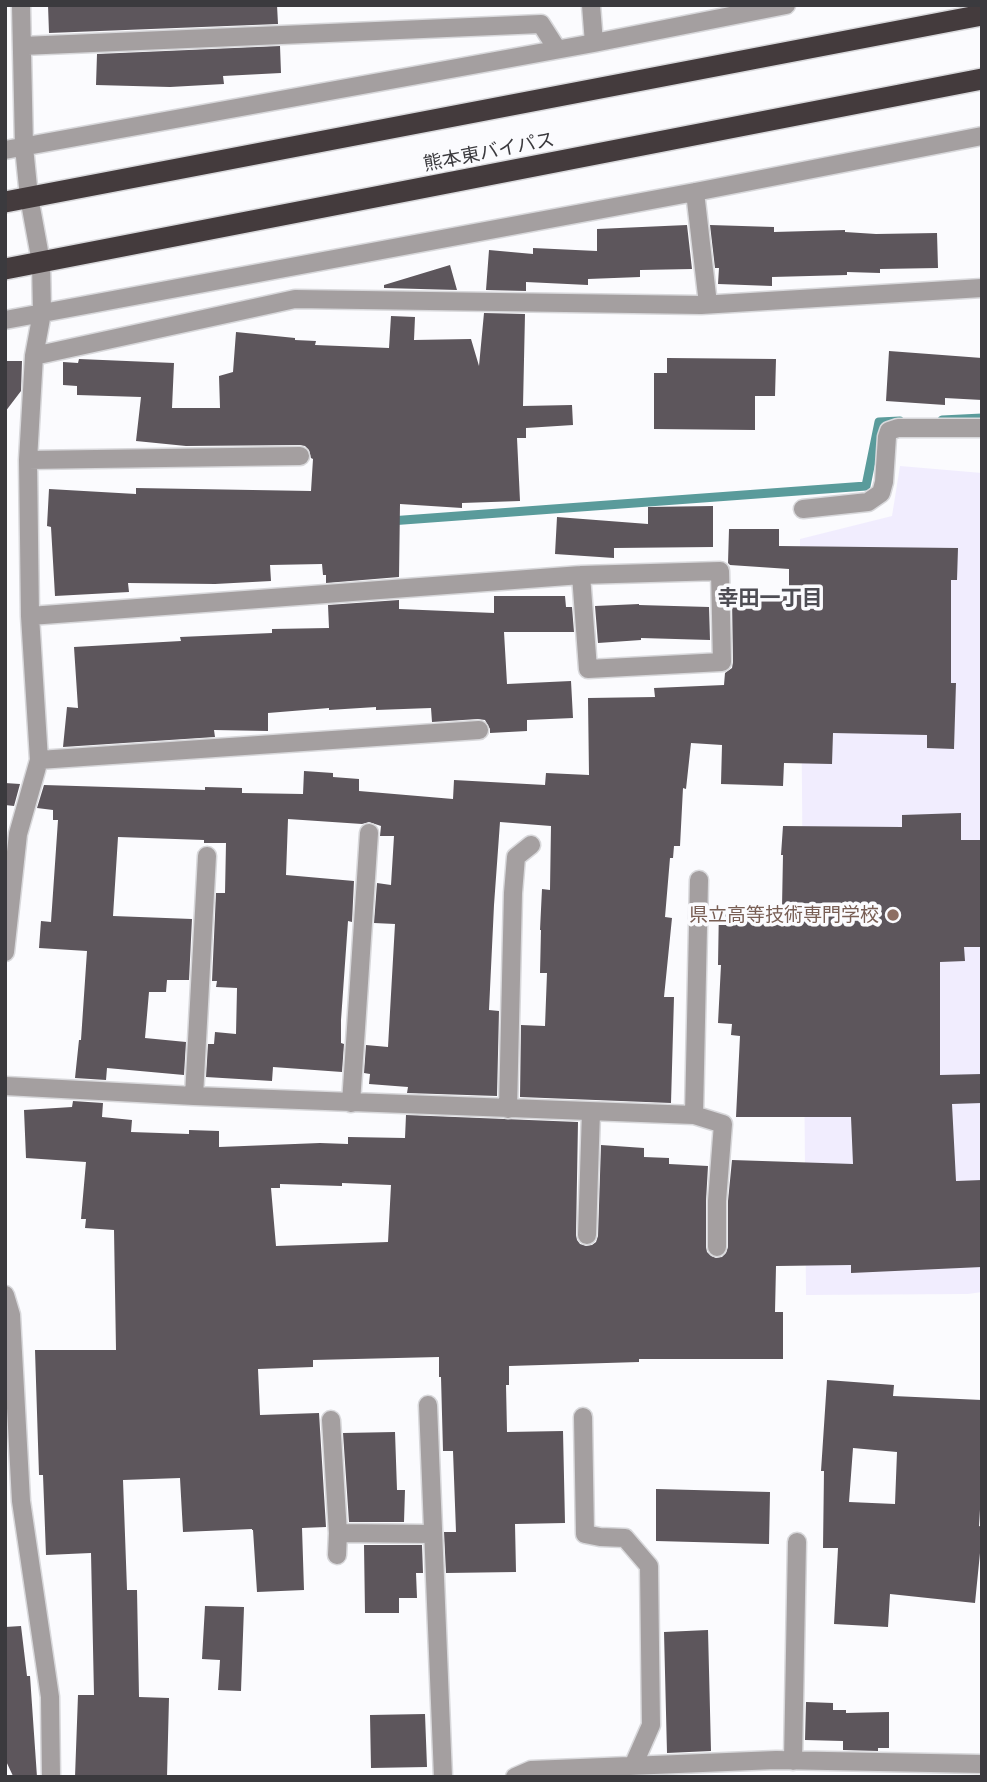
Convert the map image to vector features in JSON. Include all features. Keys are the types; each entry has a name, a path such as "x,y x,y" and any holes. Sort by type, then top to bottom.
{"highway":[{"path":"5,202 982,15"},
{"name":"熊本東バイパス","path":"5,269 982,79"}],"street":[{"path":"5,952 18,834 39,760 30,617 28,460 34,356 41,313 41,262 29,197 24,147 21,5"},
{"path":"591,5 594,43"},
{"path":"5,150 594,43 714,13 786,5"},
{"path":"22,46 541,24 557,49"},
{"path":"5,320 982,136"},
{"path":"695,192 708,304"},
{"path":"34,356 295,299 708,304 982,288"},
{"path":"803,509 868,502 881,493 887,437 890,431 898,428 982,428"},
{"path":"28,460 300,456"},
{"path":"30,617 581,575 720,571 722,662 588,669 581,575"},
{"path":"39,760 479,730"},
{"path":"351,1103 369,833"},
{"path":"508,1109 516,856 531,845"},
{"path":"194,1096 207,856"},
{"path":"694,1115 699,880"},
{"path":"5,1086 351,1103 694,1115 723,1124 717,1247"},
{"path":"587,1234 592,1112"},
{"path":"5,1295 11,1315 21,1501 50,1697 51,1777"},
{"path":"428,1405 443,1777"},
{"path":"583,1417 585,1534 625,1538 649,1566 651,1725 633,1766"},
{"path":"331,1420 337,1555"},
{"path":"338,1534 432,1534"},
{"path":"793,1761 797,1542"},
{"path":"515,1777 531,1770 793,1761 982,1764"}],"shaded area":[{"name":"県立高等技術専門学校","path":"900,466 982,473 982,1292 806,1295 800,539 892,516"}],"building":[{"path":"48,5 277,5 278,24 49,33"},
{"path":"280,46 281,73 223,76 224,84 170,87 96,85 97,54"},
{"path":"687,225 692,269 640,270 640,277 588,279 588,285 526,282 526,291 486,290 489,250 533,254 533,248 597,251 597,229"},
{"path":"710,225 774,227 774,232 845,230 876,234 937,233 938,268 880,269 880,273 847,272 847,275 772,277 772,286 718,284 719,268 715,268"},
{"path":"450,265 457,290 384,288 384,285"},
{"path":"484,313 525,314 523,406 572,405 573,425 526,428 526,438 517,438 520,501 462,503 462,508 400,504 399,577 326,583 322,564 270,565 271,581 215,584 128,583 129,592 55,596 51,527 47,526 49,489 136,494 136,488 311,491 313,459 309,450 300,445 186,446 136,441 141,397 77,395 77,386 63,385 63,362 78,363 79,359 174,363 172,408 220,408 219,376 233,372 236,332 316,341 315,345 389,348 391,316 415,317 414,340 471,339 479,366"},
{"path":"889,351 982,358 982,400 945,398 945,405 886,401"},
{"path":"667,358 776,359 775,396 755,396 755,430 654,429 654,373 667,373"},
{"path":"5,361 22,361 21,391 5,412"},
{"path":"713,506 713,547 614,548 614,558 555,554 557,517 648,524 648,507"},
{"path":"729,529 779,529 779,546 958,548 957,580 951,580 951,683 956,683 954,749 927,748 927,735 833,733 832,764 784,763 783,786 721,784 722,745 691,743 686,789 683,788 680,846 674,846 673,858 670,858 665,917 672,918 664,997 674,997 671,1103 520,1097 521,1025 545,1026 547,973 540,973 540,930 542,889 550,890 551,826 500,822 489,1010 499,1011 497,1096 407,1093 408,1087 369,1084 370,1074 364,1073 366,1045 388,1047 395,924 374,923 377,883 391,885 394,836 380,836 381,826 369,822 362,824 288,819 286,875 354,881 352,922 348,921 341,1020 341,1043 344,1044 342,1072 273,1067 272,1081 206,1077 208,1044 214,1044 215,1032 236,1034 237,988 216,987 217,981 212,981 216,893 225,893 226,843 118,837 113,916 192,919 189,980 167,980 166,992 149,992 145,1038 186,1042 184,1075 107,1068 106,1080 75,1078 81,1040 87,951 39,948 41,921 51,922 58,820 53,820 53,810 37,808 44,785 205,790 205,787 242,788 242,793 303,794 304,771 333,773 333,777 359,779 359,791 453,799 454,780 545,785 546,773 589,775 588,698 655,697 654,688 724,685 725,673 732,668 733,662 732,599 789,596 789,569 728,563"},
{"path":"494,596 565,596 566,607 572,607 574,632 504,632 507,684 571,681 573,718 527,720 527,731 490,733 485,720 432,722 431,708 329,708 268,713 268,731 214,730 215,737 63,747 67,707 78,708 74,647 181,641 180,637 272,633 272,629 329,628 328,605 399,600 399,609 494,613"},
{"path":"639,604 709,607 710,640 641,638 598,643 595,606"},
{"path":"5,783 20,784 14,806 5,805"},
{"path":"961,813 961,840 982,840 982,947 964,947 965,961 940,962 940,1075 982,1074 982,1103 952,1104 956,1181 982,1180 982,1267 851,1273 851,1265 776,1266 775,1312 783,1312 783,1359 639,1359 639,1362 509,1366 509,1385 506,1385 507,1432 563,1431 565,1523 515,1524 516,1572 446,1573 444,1532 456,1532 453,1451 443,1451 439,1357 313,1360 313,1367 258,1369 260,1415 319,1413 326,1527 302,1528 304,1590 257,1592 252,1529 183,1532 180,1478 123,1480 127,1590 137,1590 139,1697 169,1698 167,1777 75,1777 78,1695 94,1695 91,1553 46,1555 43,1475 39,1475 35,1350 116,1350 114,1230 85,1228 86,1219 81,1219 86,1162 26,1158 24,1110 72,1107 73,1101 103,1103 102,1117 132,1120 131,1132 189,1134 189,1130 219,1131 219,1147 348,1144 348,1137 405,1138 406,1115 578,1122 576,1235 580,1244 592,1245 598,1236 601,1145 644,1148 644,1157 669,1158 669,1164 708,1166 706,1247 711,1256 722,1257 728,1247 728,1201 732,1160 853,1164 851,1117 736,1117 740,1036 731,1035 732,1024 718,1023 721,965 718,965 719,906 782,907 783,826 902,827 902,815","holes":["280,1184 391,1185 388,1242 276,1246 271,1188 280,1188"]},
{"path":"827,1380 894,1385 893,1396 982,1400 979,1526 982,1527 982,1533 975,1603 890,1594 888,1627 834,1624 838,1548 823,1548 824,1471 821,1471","holes":["853,1448 897,1452 895,1504 849,1502"]},
{"path":"395,1432 397,1490 405,1490 404,1522 349,1522 343,1433"},
{"path":"656,1489 770,1492 769,1544 656,1541"},
{"path":"364,1545 422,1545 423,1573 416,1573 417,1598 399,1598 399,1613 365,1613"},
{"path":"205,1606 244,1607 241,1691 218,1690 220,1660 202,1659"},
{"path":"21,1626 27,1676 30,1676 37,1777 13,1776 5,1759 5,1627"},
{"path":"708,1630 711,1751 667,1753 664,1632"},
{"path":"806,1702 833,1703 833,1710 846,1710 846,1713 889,1712 889,1748 878,1748 878,1751 843,1750 843,1741 805,1740"},
{"path":"425,1714 427,1767 371,1768 370,1715"}],"waterway":[{"path":"942,420 982,418"},
{"path":"390,521 866,486 879,422 900,421"}],"place":[{"name":"県立高等技術専門学校","path":"893,915"}],"district":[{"name":"幸田一丁目","path":"770,598"}]}
